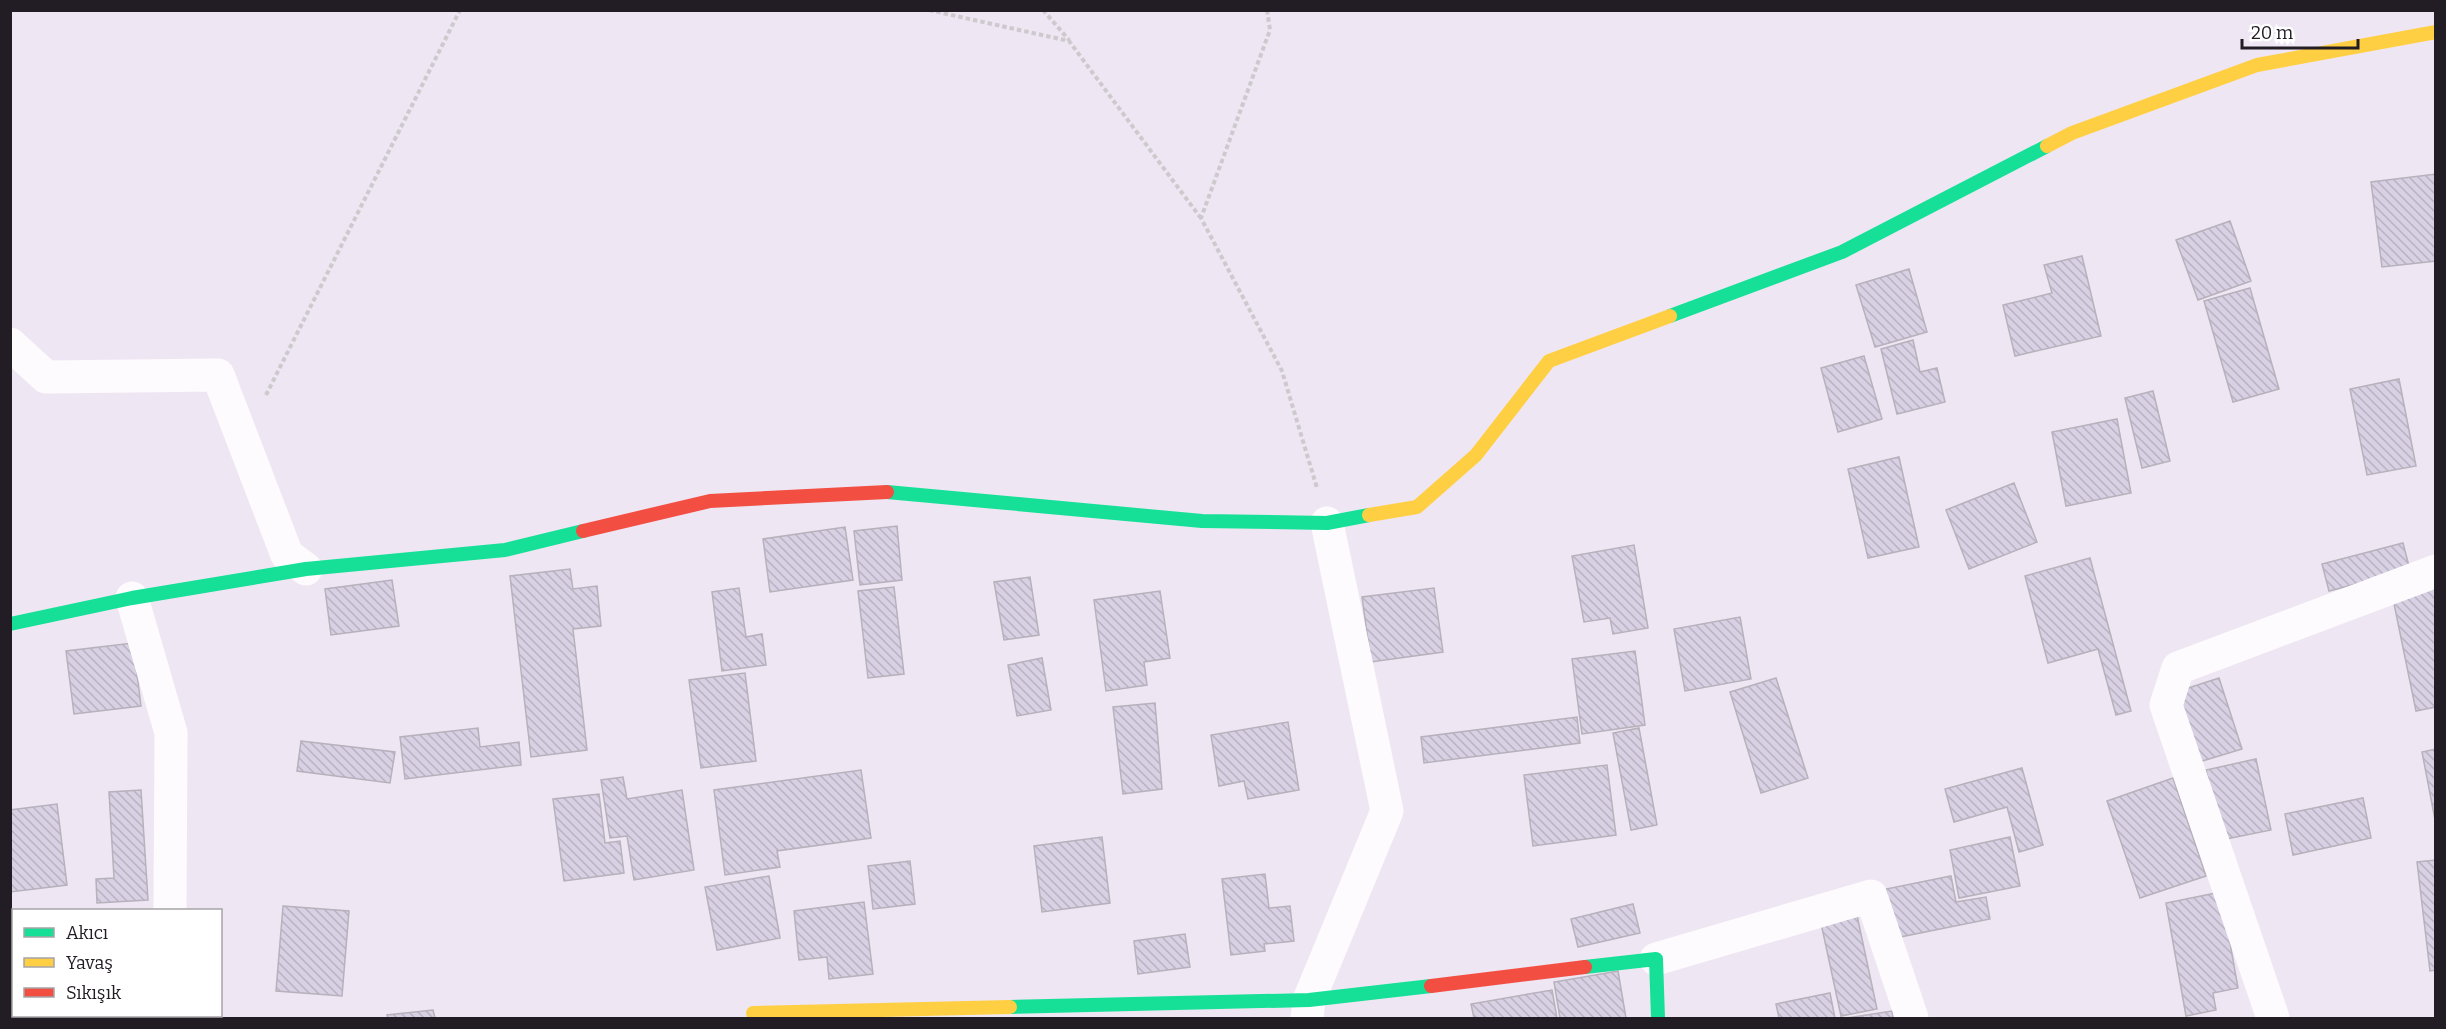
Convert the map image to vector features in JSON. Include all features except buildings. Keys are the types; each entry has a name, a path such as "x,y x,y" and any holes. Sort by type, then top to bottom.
{"street":[{"path":"10,624 132,598 306,569 505,550 710,501 883,492 1202,521 1327,524 1417,507 1476,455 1549,362 1842,252 2083,129 2257,65 2436,32"},
{"path":"10,344 46,377 218,375 287,555 306,569"},
{"path":"1308,1009 1387,811 1327,524"},
{"path":"2273,1018 2166,705 2178,668 2436,571"},
{"path":"132,598 171,733 170,909"},
{"path":"753,1013 1308,1009 1656,959 1871,896 1912,1018"},
{"path":"1656,959 1658,1018"}],"path":[{"path":"243,440 460,10"},
{"path":"929,10 1069,41"},
{"path":"1043,10 1069,41 1201,218 1282,371 1327,524"},
{"path":"1201,218 1270,30 1267,10"}],"traffic: fast":[{"path":"1670,316 1842,252 2047,146"},
{"path":"887,492 1202,521 1327,523 1369,515"},
{"path":"10,624 132,598 306,569 505,550 583,531"},
{"path":"1585,967 1656,959 1658,1018"},
{"path":"1010,1007 1309,1000 1431,986"}],"traffic: slow":[{"path":"2047,146 2072,133 2257,65 2436,32"},
{"path":"1369,515 1417,507 1476,455 1549,361 1670,316"},
{"path":"753,1013 1010,1007"}],"traffic: jam":[{"path":"583,531 710,501 887,492"},
{"path":"1431,986 1585,967"}]}
